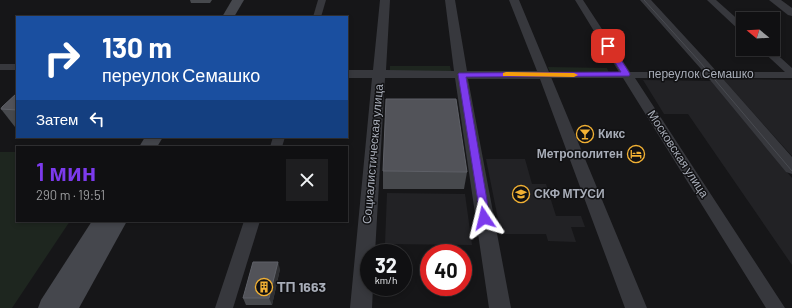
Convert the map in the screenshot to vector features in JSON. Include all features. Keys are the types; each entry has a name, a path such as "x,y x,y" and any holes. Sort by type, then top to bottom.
{"main road":[{"path":"229,16 238,0"},
{"path":"237,16 246,0"},
{"path":"50,308 102,222"},
{"path":"66,308 116,222"}],"street":[{"path":"317,16 322,0"},
{"name":"Социалистическая улица","path":"361,308 385,0"},
{"path":"450,0 469,126 500,308"},
{"path":"514,0 545,75 636,308"},
{"name":"Московская улица","path":"579,0 776,308"},
{"path":"645,0 712,74 792,168"},
{"path":"711,0 736,23"},
{"path":"774,0 792,13"},
{"path":"773,56 792,74"},
{"path":"0,67 16,67"},
{"name":"переулок Семашко","path":"348,74 792,74"},
{"path":"224,308 252,222"}],"shaded area":[{"path":"390,66 450,66 451,71 390,71"},
{"path":"548,67 607,68 609,73 550,72"},
{"path":"723,79 792,80 792,156 772,134"},
{"path":"643,80 712,81 792,178 792,265 688,114 664,114"},
{"path":"0,152 16,152 16,222 69,222 12,308 0,308"},
{"name":"СКФ МТУСИ","path":"486,159 525,159 532,184 546,184 556,216 581,216 585,227 571,227 576,242 548,241 546,234 501,234"},
{"path":"387,193 465,194 472,244 385,244"}],"building":[{"path":"16,94 16,110 1,109"},
{"path":"386,99 456,99 467,172 383,171"},
{"name":"ТП 1663","path":"253,262 278,262 269,298 243,298"}],"tram line":[{"path":"644,0 699,61 792,171"}],"slow traffic":[{"path":"506,75 574,75"}],"place":[{"name":"Кикс","path":"585,134"},
{"name":"Метрополитен","path":"636,154"},
{"name":"СКФ МТУСИ","path":"521,194"},
{"name":"ТП 1663","path":"264,287"}],"route":[{"path":"484,218 462,74 626,74 608,46"}]}
